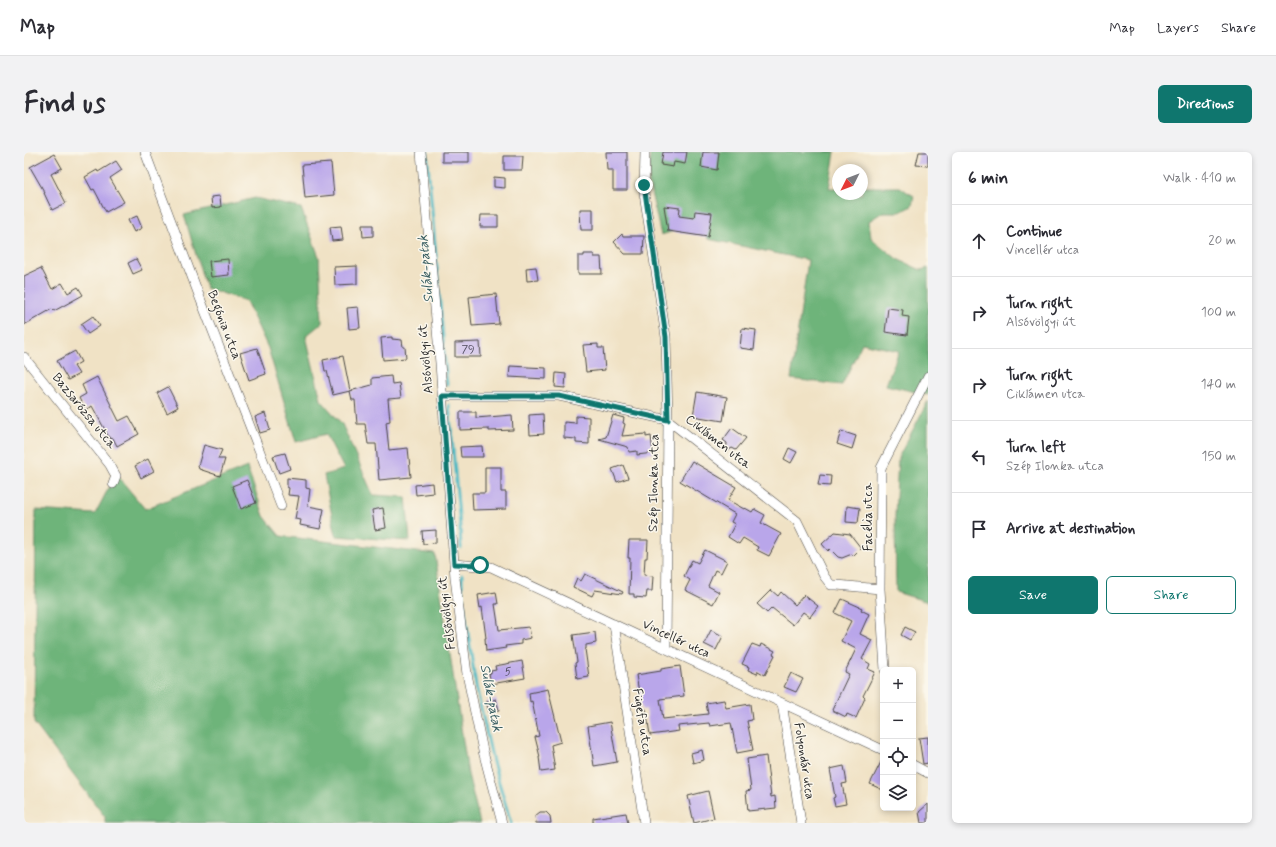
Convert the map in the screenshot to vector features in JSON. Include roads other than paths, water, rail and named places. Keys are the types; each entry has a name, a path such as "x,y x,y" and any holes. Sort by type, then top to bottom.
{"street":[{"name":"Begónia utca","path":"145,152 280,506"},
{"name":"Alsóvölgyi út","path":"421,152 442,396 454,564"},
{"name":"Szép Ilonka utca","path":"645,152 644,193 666,337 668,420 666,648"},
{"name":"Bazsarózsa utca","path":"24,357 110,465 116,476 114,484"},
{"name":"Facélia utca","path":"885,667 880,589 881,468 928,376"},
{"name":"Ciklámen utca","path":"442,396 559,396 668,420 797,521 818,567 827,582 837,585 880,589"},
{"name":"Vincellér utca","path":"454,564 491,567 880,749"},
{"name":"Felsővölgyi út","path":"454,564 467,674 483,751 502,823"},
{"name":"Fügefa utca","path":"614,624 644,823"},
{"name":"Folyondár utca","path":"782,703 801,823"},
{"path":"916,766 928,772"}],"waterway":[{"name":"Sulák-patak","path":"427,152 447,384"},
{"name":"Sulák-patak","path":"449,405 461,548"},
{"name":"Sulák-patak","path":"462,575 462,593 476,686 493,762 511,823"}]}
